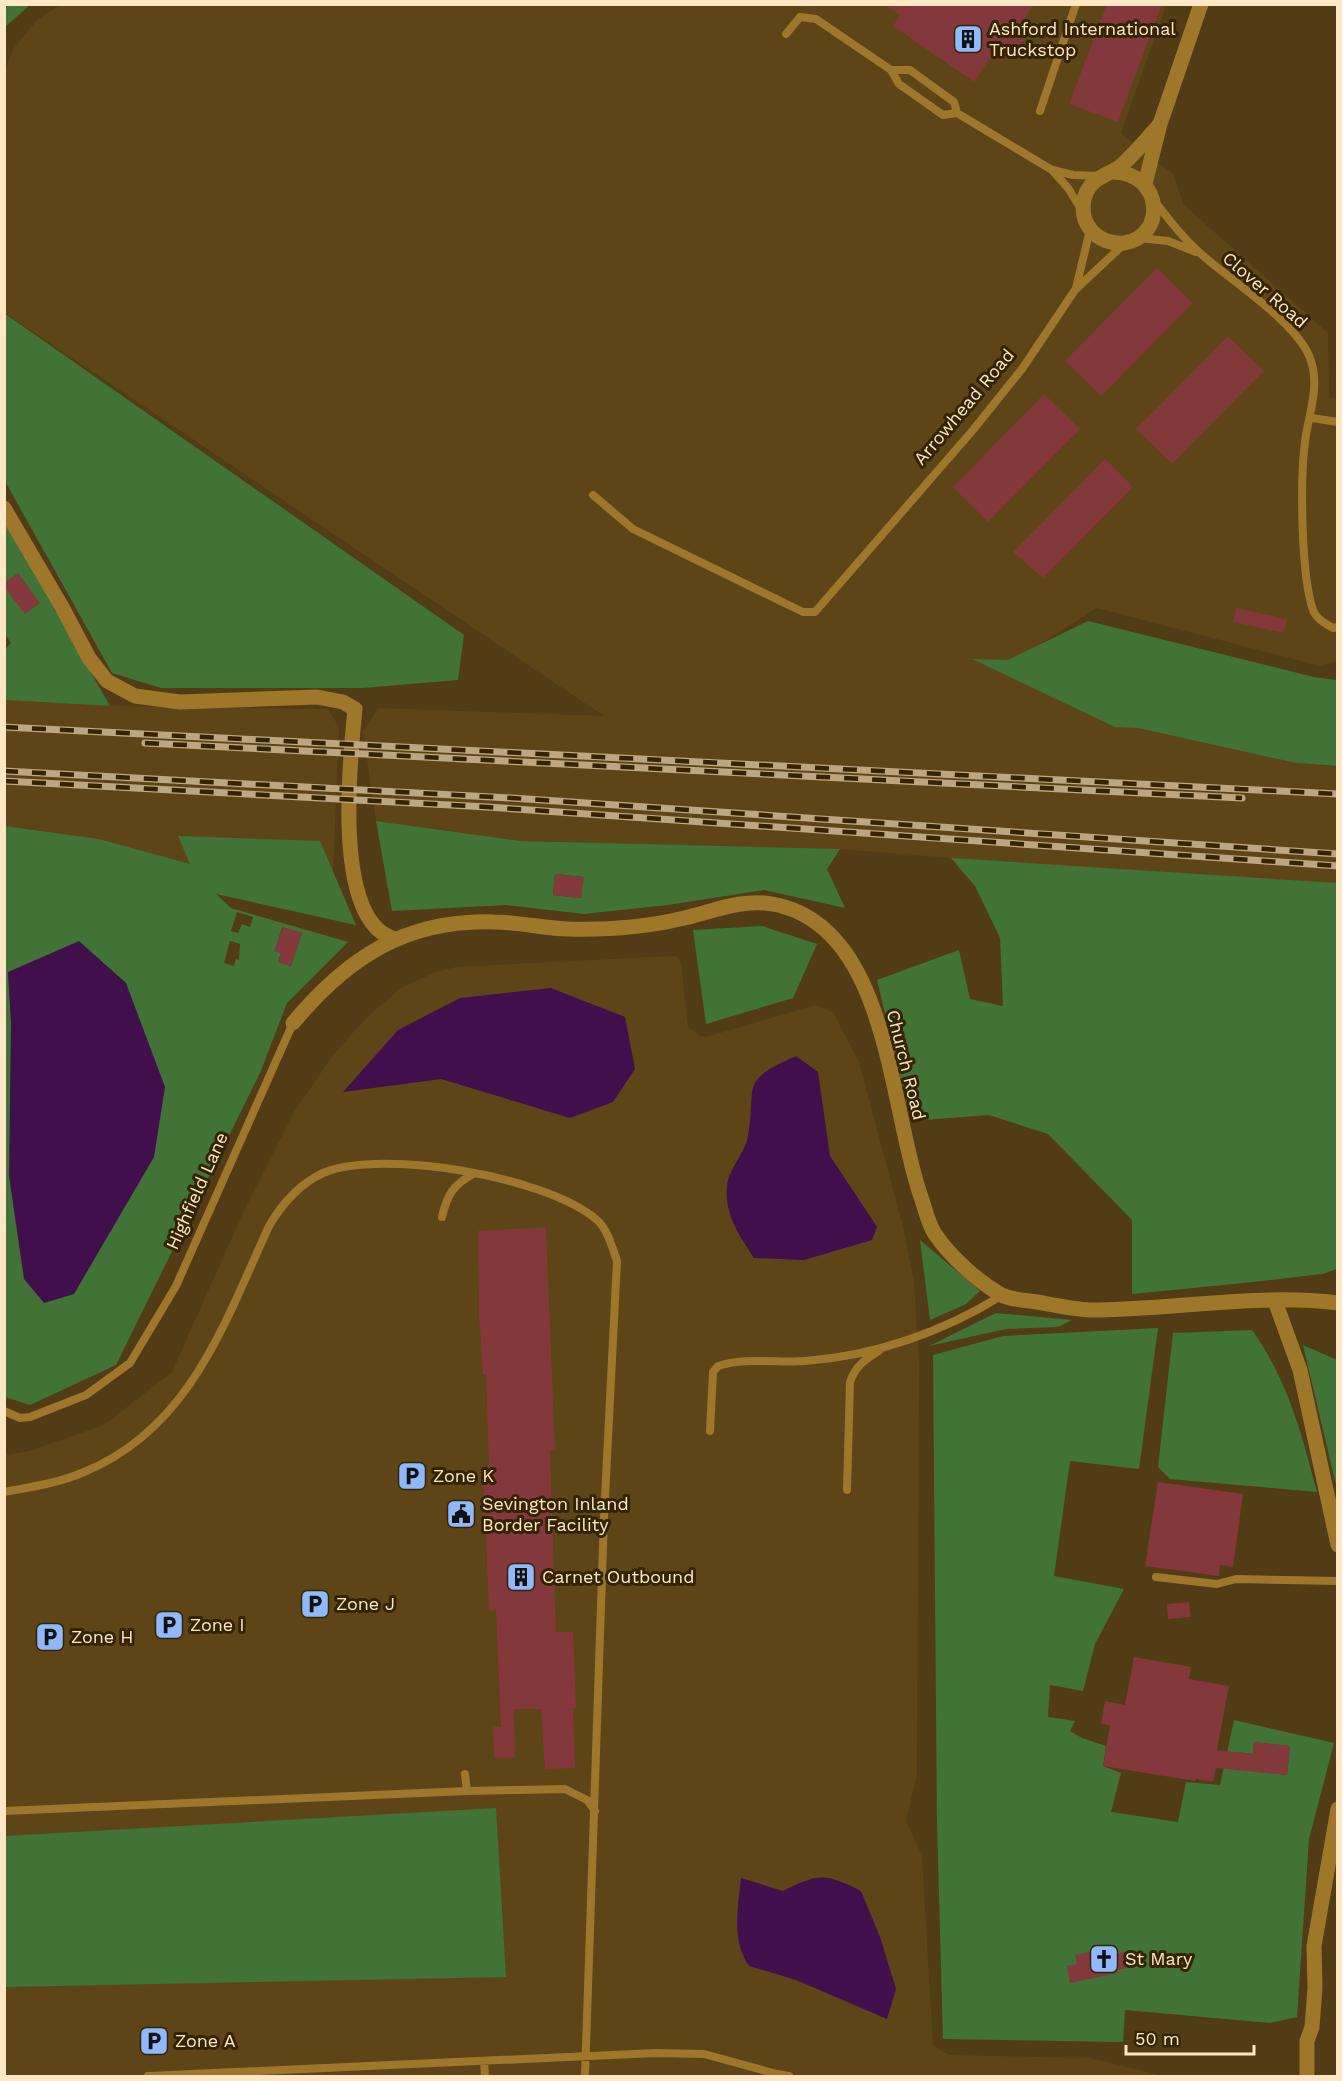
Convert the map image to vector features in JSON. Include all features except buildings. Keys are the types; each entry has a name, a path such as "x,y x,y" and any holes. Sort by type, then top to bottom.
{"street":[{"path":"1145,184 1160,124 1202,4"},
{"path":"1108,174 1136,176 1145,184 1153,200 1152,218 1147,229 1132,240 1114,243 1103,240 1090,229 1083,213 1087,191 1160,124"},
{"path":"4,508 63,607 88,658 107,681 135,696 180,702 318,697 343,702 355,709 348,829 352,870 359,898 377,931 395,939"},
{"name":"Church Road","path":"395,939 429,928 464,922 495,922 560,929 633,928 751,903 776,904 801,913 839,941 857,971 877,1020 913,1173 934,1233 968,1270 1001,1296 1086,1310 1275,1301 1337,1303"},
{"name":"Highfield Lane","path":"293,1023 320,992 352,963 395,939"},
{"path":"1275,1301 1300,1370 1338,1545"},
{"path":"1307,2076 1307,2041 1312,2027 1315,1988 1314,1946 1338,1809"}],"lane":[{"path":"1040,111 1076,4"},
{"path":"786,34 800,17 816,19 891,70 899,84 943,114 957,113 1052,170 1073,176 1108,174"},
{"path":"891,70 910,70 954,102 957,113"},
{"path":"1052,170 1068,188 1083,213"},
{"name":"Clover Road","path":"1153,200 1201,254 1287,326 1303,344 1312,362 1314,386 1312,418 1305,440 1302,474 1306,574 1314,612 1333,628 1338,627"},
{"name":"Arrowhead Road","path":"1075,290 1090,229"},
{"name":"Clover Road","path":"1132,240 1168,242 1201,254"},
{"name":"Arrowhead Road","path":"593,495 633,529 803,612 815,612 876,544 1022,369 1075,290 1132,240"},
{"path":"1312,418 1338,422"},
{"name":"Highfield Lane","path":"4,1411 20,1418 30,1417 86,1395 130,1363 176,1286 293,1023"},
{"path":"4,1492 43,1485 85,1472 120,1452 161,1421 186,1393 212,1350 280,1208 300,1187 322,1173 361,1164 383,1162 475,1174 544,1193 597,1220 610,1239 616,1261 604,1518 585,2076"},
{"path":"442,1218 447,1195 459,1181 475,1174"},
{"path":"710,1431 713,1372 718,1366 808,1361 884,1347 959,1320 1001,1296"},
{"path":"848,1491 850,1382 854,1370 862,1361 884,1347"},
{"path":"1156,1578 1217,1584 1253,1579 1338,1581"},
{"path":"465,1774 466,1791"},
{"path":"4,1811 466,1791 565,1789 587,1800 595,1811"},
{"path":"148,2076 704,2054 789,2076"},
{"path":"484,2061 485,2076"}],"shaded area":[{"path":"60,5 1166,5 1121,133 1173,174 1184,205 1328,333 1329,397 1338,399 1337,661 1320,666 1097,608 1029,651 1138,728 1296,763 1337,767 1337,940 975,886 951,858 840,849 521,841 376,821 363,732 378,708 604,716 5,313 4,73 14,48 37,20"},
{"path":"4,700 110,706 328,709 339,727 333,871 191,865 99,839 5,826"},
{"path":"79,941 126,983 165,1087 154,1157 74,1294 44,1303 24,1279 9,1176 11,1022 8,972"},
{"name":"Sevington Inland Border Facility","path":"678,957 681,962 688,1027 700,1036 706,1037 816,1005 833,1012 859,1062 903,1227 914,1282 919,1361 917,1773 906,1821 922,1856 933,2045 949,2055 1090,2058 1162,2076 5,2076 5,1455 29,1451 104,1425 172,1372 243,1213 294,1112 333,1055 368,1016 401,988 436,972 456,967"},
{"path":"551,988 625,1017 635,1069 613,1102 570,1118 441,1079 343,1092 398,1030 460,998"},
{"path":"796,1056 818,1072 830,1156 877,1227 872,1240 804,1260 754,1258 739,1233 728,1207 728,1180 748,1136 754,1086 765,1072"},
{"path":"741,1878 783,1891 814,1878 830,1878 861,1891 880,1937 896,1989 887,2019 796,1980 749,1966 743,1956 737,1924"}],"green space":[{"path":"5,4 30,4 30,5 5,27"},
{"path":"4,313 464,635 458,680 363,688 161,688 112,673 5,481"},
{"path":"4,521 110,706 5,700 5,649 11,643 5,634"},
{"path":"1088,621 1314,677 1337,680 1337,766 1296,763 1138,728 1115,727 972,659 1008,660"},
{"path":"376,821 521,841 840,849 827,869 845,908 764,890 668,905 584,914 506,905 392,911","holes":["555,874 583,877 581,898 553,895"]},
{"path":"5,826 99,839 190,864 178,836 320,841 356,925 216,894 231,908 348,942 287,1003 260,1073 116,1365 30,1405 5,1397","holes":["237,912 253,917 250,927 242,924 238,933 231,931","282,927 302,933 291,966 278,962 281,953 275,951","230,941 240,944 239,960 236,959 234,966 224,963","8,972 44,1303 11,1022"]},
{"path":"951,858 1337,883 1337,1269 1322,1274 1132,1294 1132,1220 1048,1134 989,1115 911,1121 877,980 959,950 970,999 1003,1006 1000,938 975,886"},
{"path":"762,926 817,944 793,998 706,1024 693,930"},
{"path":"920,1240 980,1291 966,1304 930,1320"},
{"path":"996,1313 1072,1320 1058,1327 1006,1329 929,1346"},
{"path":"1158,1328 1139,1469 1070,1461 1054,1576 1124,1589 1095,1644 1083,1691 1050,1685 1048,1717 1075,1721 1070,1731 1082,1738 1106,1746 1103,1766 1121,1773 1111,1812 1178,1822 1186,1782 1220,1785 1234,1720 1334,1743 1309,1839 1297,2017 1270,2023 1125,2010 1123,2042 943,2039 937,1824 933,1355 1003,1336","holes":["1254,1742 1290,1746 1287,1775 1234,1769 1236,1752 1253,1754"]},
{"path":"1252,1330 1284,1388 1299,1428 1317,1492 1170,1479 1158,1467 1173,1333"},
{"path":"1303,1345 1337,1360 1337,1489"},
{"path":"496,1808 506,1977 5,1987 5,1836"}],"railway":[{"path":"4,727 1338,794"},
{"path":"145,743 1242,798"},
{"path":"4,771 512,798 1338,854"},
{"path":"4,781 487,807 1338,866"}],"place":[{"name":"Ashford International Truckstop","path":"968,39"},
{"name":"Zone K","path":"412,1476"},
{"name":"Sevington Inland Border Facility","path":"461,1514"},
{"name":"Carnet Outbound","path":"521,1577"},
{"name":"Zone J","path":"315,1604"},
{"name":"Zone I","path":"169,1625"},
{"name":"Zone H","path":"50,1637"},
{"name":"St Mary","path":"1104,1959"},
{"name":"Zone A","path":"154,2041"}]}
